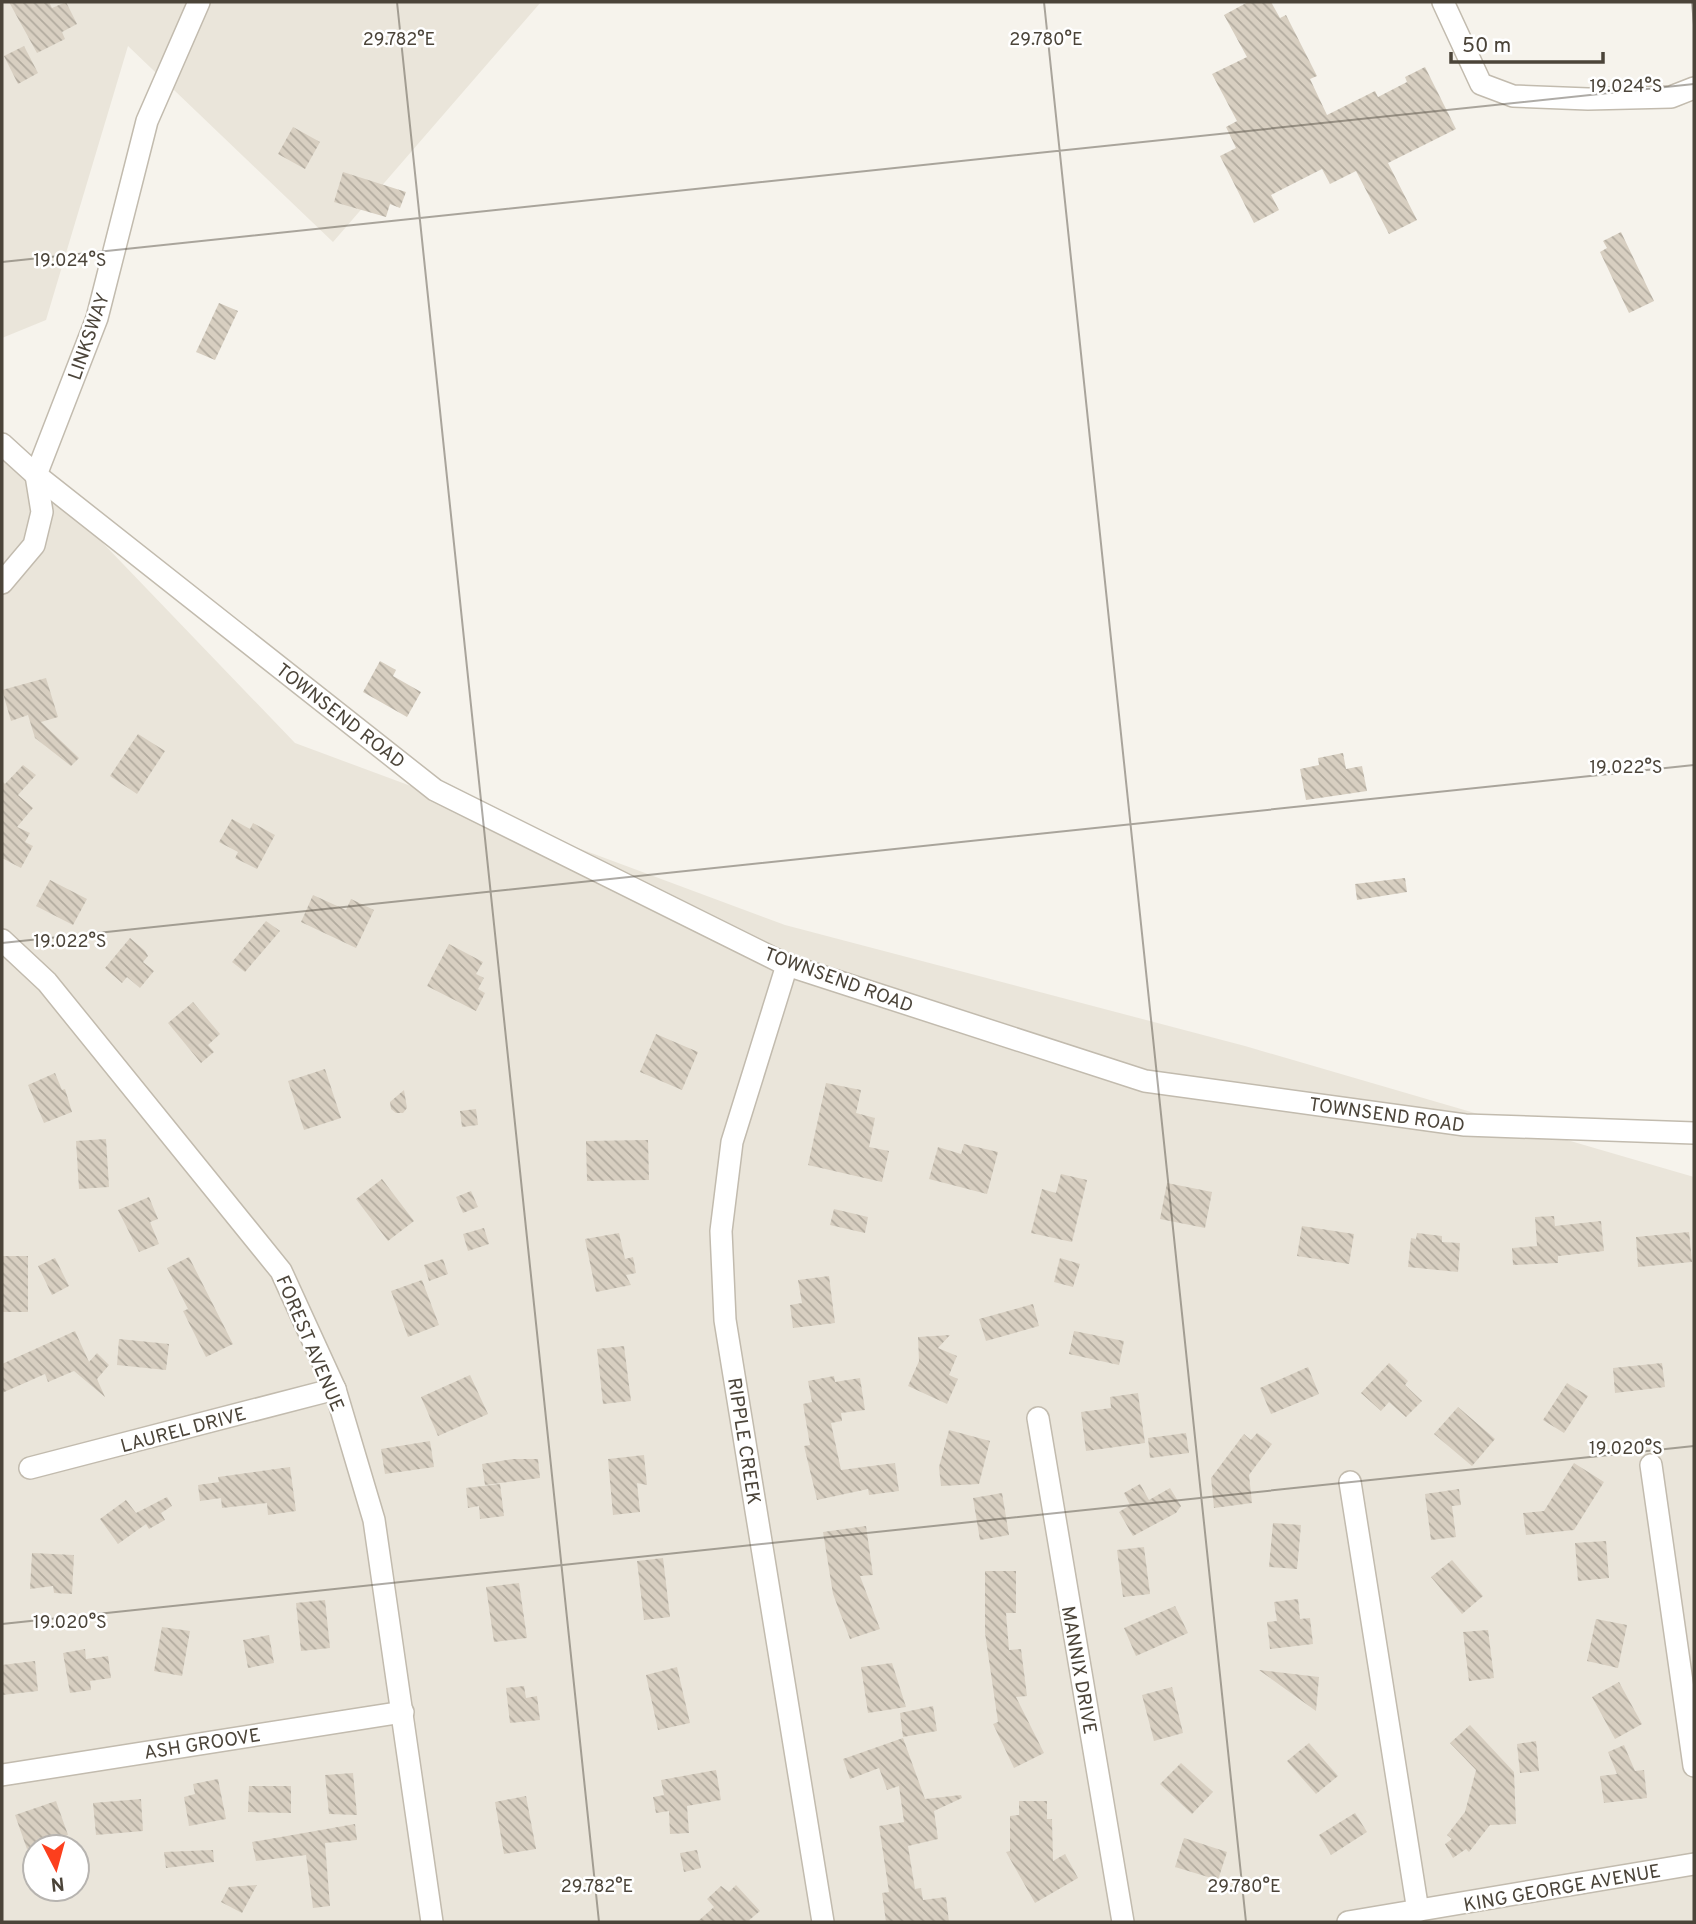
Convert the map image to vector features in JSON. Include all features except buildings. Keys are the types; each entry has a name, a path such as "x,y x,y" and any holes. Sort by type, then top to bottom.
{"street":[{"name":"LINKSWAY","path":"36,475 97,318 147,121 199,2"},
{"path":"1443,2 1481,85 1513,96 1588,99 1671,96 1694,88"},
{"name":"TOWNSEND ROAD","path":"2,443 36,475 435,790 788,965 1145,1081 1465,1125 1694,1133"},
{"path":"2,583 34,545 43,512 36,475"},
{"name":"FOREST AVENUE","path":"2,940 47,982 281,1271 335,1389 374,1520 432,1922"},
{"name":"RIPPLE CREEK","path":"788,965 732,1142 721,1231 725,1320 823,1922"},
{"name":"LAUREL DRIVE","path":"30,1468 335,1389"},
{"name":"MANNIX DRIVE","path":"1038,1418 1123,1922"},
{"path":"1651,1465 1694,1766"},
{"path":"1350,1482 1418,1911"},
{"name":"ASH GROOVE","path":"2,1775 403,1712"},
{"name":"KING GEORGE AVENUE","path":"1348,1922 1694,1864"}],"shaded area":[{"path":"2,2 541,2 333,242 128,46 46,320 2,338"},
{"path":"2,438 295,743 785,925 1245,1046 1694,1177 1694,1922 2,1922"}]}
